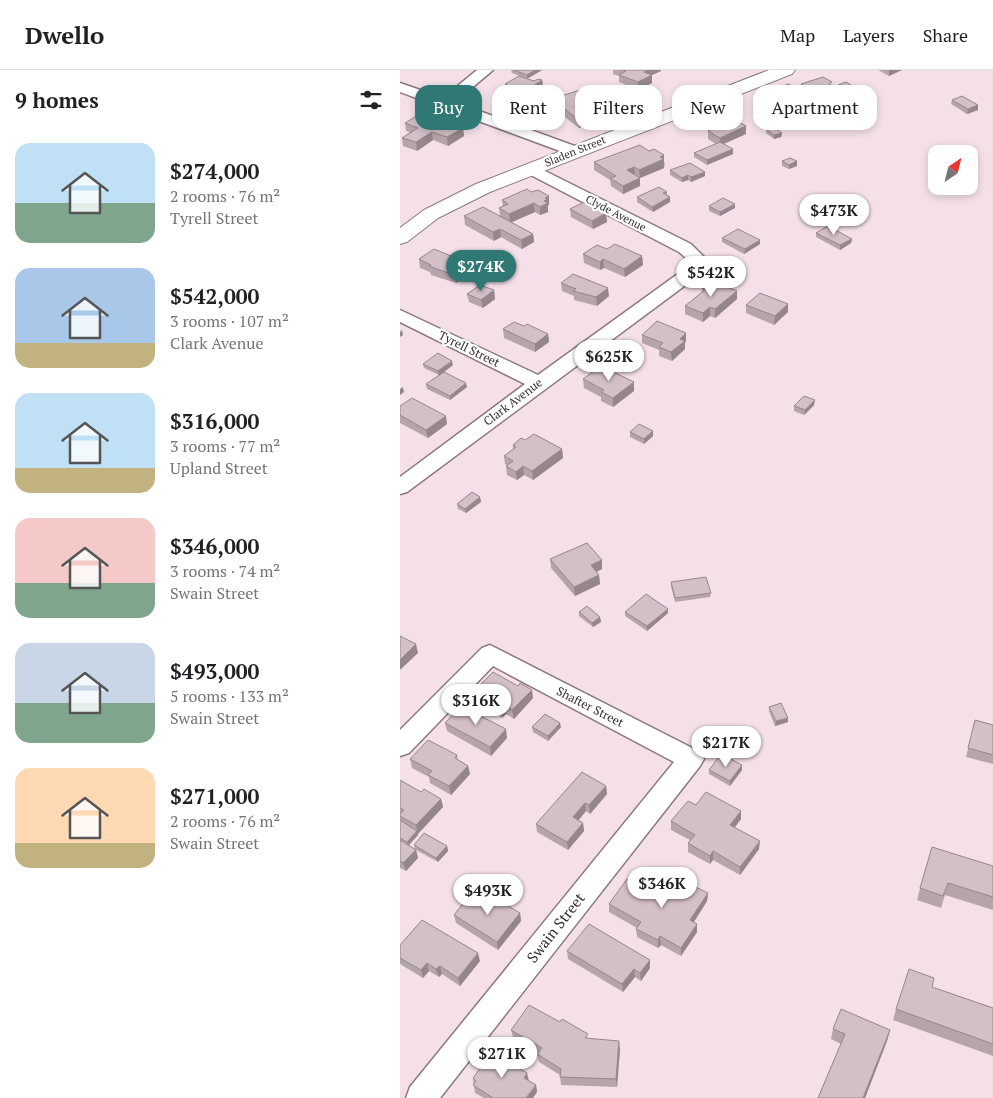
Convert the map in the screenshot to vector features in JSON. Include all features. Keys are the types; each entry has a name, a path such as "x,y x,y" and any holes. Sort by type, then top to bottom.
{"street":[{"path":"467,85 486,70"},
{"name":"Sladen Street","path":"400,238 431,214 483,188 786,70"},
{"path":"400,87 415,92"},
{"path":"482,117 574,151"},
{"name":"Clyde Avenue","path":"531,169 691,252 696,262"},
{"name":"Clark Avenue","path":"400,487 692,272 696,262"},
{"name":"Tyrell Street","path":"400,315 539,383"},
{"name":"Shafter Street","path":"400,746 490,654 691,759"},
{"name":"Swain Street","path":"421,1098 691,759"}],"building":[{"path":"514,70 535,70 527,75"},
{"path":"623,70 648,70 644,72 652,75 638,82 619,75 626,71"},
{"path":"519,76 534,81 542,80 534,85 505,84"},
{"path":"823,77 832,82 829,84 831,85 801,84"},
{"path":"846,82 851,85 838,85"},
{"path":"575,92 575,117 565,109 565,95"},
{"path":"962,96 978,105 968,109 952,100"},
{"path":"415,117 415,127 405,123"},
{"path":"415,130 459,130 447,137 432,132 416,142 402,138"},
{"path":"710,130 737,130 720,138 708,131"},
{"path":"767,130 778,130 782,133 774,135"},
{"path":"720,142 733,149 707,160 694,153"},
{"path":"640,145 649,151 654,149 664,155 660,157 664,159 639,170 634,167 627,170 640,178 623,186 610,178 616,176 594,162"},
{"path":"790,158 797,161 789,165 782,161"},
{"path":"690,163 705,172 682,178 670,170"},
{"path":"659,187 667,192 663,193 670,197 652,207 637,197"},
{"path":"527,189 531,192 538,190 549,196 544,201 548,203 540,207 534,203 509,214 499,208 508,204 502,200"},
{"path":"723,198 735,204 720,212 709,206"},
{"path":"584,202 606,213 592,221 570,209"},
{"path":"483,207 533,234 521,240 500,229 493,232 464,216"},
{"path":"828,226 852,239 840,245 816,233"},
{"path":"738,229 760,240 745,249 722,238"},
{"path":"615,244 642,256 624,269 603,259 600,262 583,254 597,245 607,249"},
{"path":"434,249 456,258 461,255 475,261 454,275 429,266 431,265 419,259"},
{"path":"573,274 608,288 596,297 573,291 576,289 561,283"},
{"path":"715,282 737,291 715,309 710,307 703,313 685,306 706,289 702,288"},
{"path":"480,285 494,290 481,300 467,294"},
{"path":"760,293 788,304 775,316 746,305"},
{"path":"657,321 686,333 680,339 685,341 671,352 659,347 663,343 642,335"},
{"path":"514,322 524,326 527,324 548,334 535,344 503,329"},
{"path":"438,353 452,361 438,371 423,364"},
{"path":"601,366 634,382 613,398 601,392 604,390 583,379"},
{"path":"444,372 466,383 450,396 426,384"},
{"path":"804,396 815,400 805,410 794,406"},
{"path":"412,398 446,416 426,430 400,415 400,406"},
{"path":"639,424 653,431 644,439 630,432"},
{"path":"534,434 562,449 532,471 523,466 516,472 506,466 513,461 504,456 516,447 513,445 521,438 525,440"},
{"path":"472,492 480,497 465,509 457,504"},
{"path":"587,543 602,560 591,565 599,575 574,587 550,559"},
{"path":"706,577 711,593 675,598 671,582"},
{"path":"646,594 668,609 647,626 625,612"},
{"path":"587,606 600,617 592,623 579,612"},
{"path":"400,636 416,644 400,660"},
{"path":"493,672 518,686 520,683 532,690 512,710 504,705 501,709 487,701 492,696 477,688"},
{"path":"781,703 788,718 776,721 769,707"},
{"path":"461,706 506,729 490,747 445,723"},
{"path":"545,714 560,723 548,736 532,727"},
{"path":"975,720 993,725 993,755 968,748"},
{"path":"428,740 457,755 455,758 468,766 449,786 428,775 432,771 410,759"},
{"path":"721,754 742,765 730,781 709,770"},
{"path":"582,772 606,786 589,805 585,803 573,817 583,823 567,842 536,824"},
{"path":"400,780 421,792 424,789 441,799 416,825 400,816 404,810 400,808"},
{"path":"706,792 741,811 730,825 760,841 740,867 713,851 710,856 688,843 695,835 671,821 688,801 696,805"},
{"path":"400,820 417,831 407,842 400,838"},
{"path":"424,833 447,846 436,858 414,845"},
{"path":"400,840 416,850 403,863 400,861"},
{"path":"932,847 993,866 993,897 948,883 943,896 920,888"},
{"path":"673,876 708,893 690,920 697,924 681,948 660,936 658,940 636,929 641,922 609,904 627,879 659,896"},
{"path":"483,891 520,913 497,942 454,915 465,901 472,905"},
{"path":"422,920 478,953 458,978 440,966 436,969 427,963 421,970 400,958 400,945"},
{"path":"589,924 650,960 640,973 634,969 622,984 567,951"},
{"path":"909,969 934,978 932,987 993,1008 993,1044 896,1009"},
{"path":"529,1005 560,1022 562,1019 588,1034 585,1038 619,1041 616,1079 560,1077 561,1069 537,1054 542,1048 511,1030"},
{"path":"841,1009 890,1030 863,1098 818,1098 845,1034 833,1029"},
{"path":"492,1052 527,1073 524,1078 536,1085 526,1098 493,1098 473,1085 476,1081 473,1078"}]}
